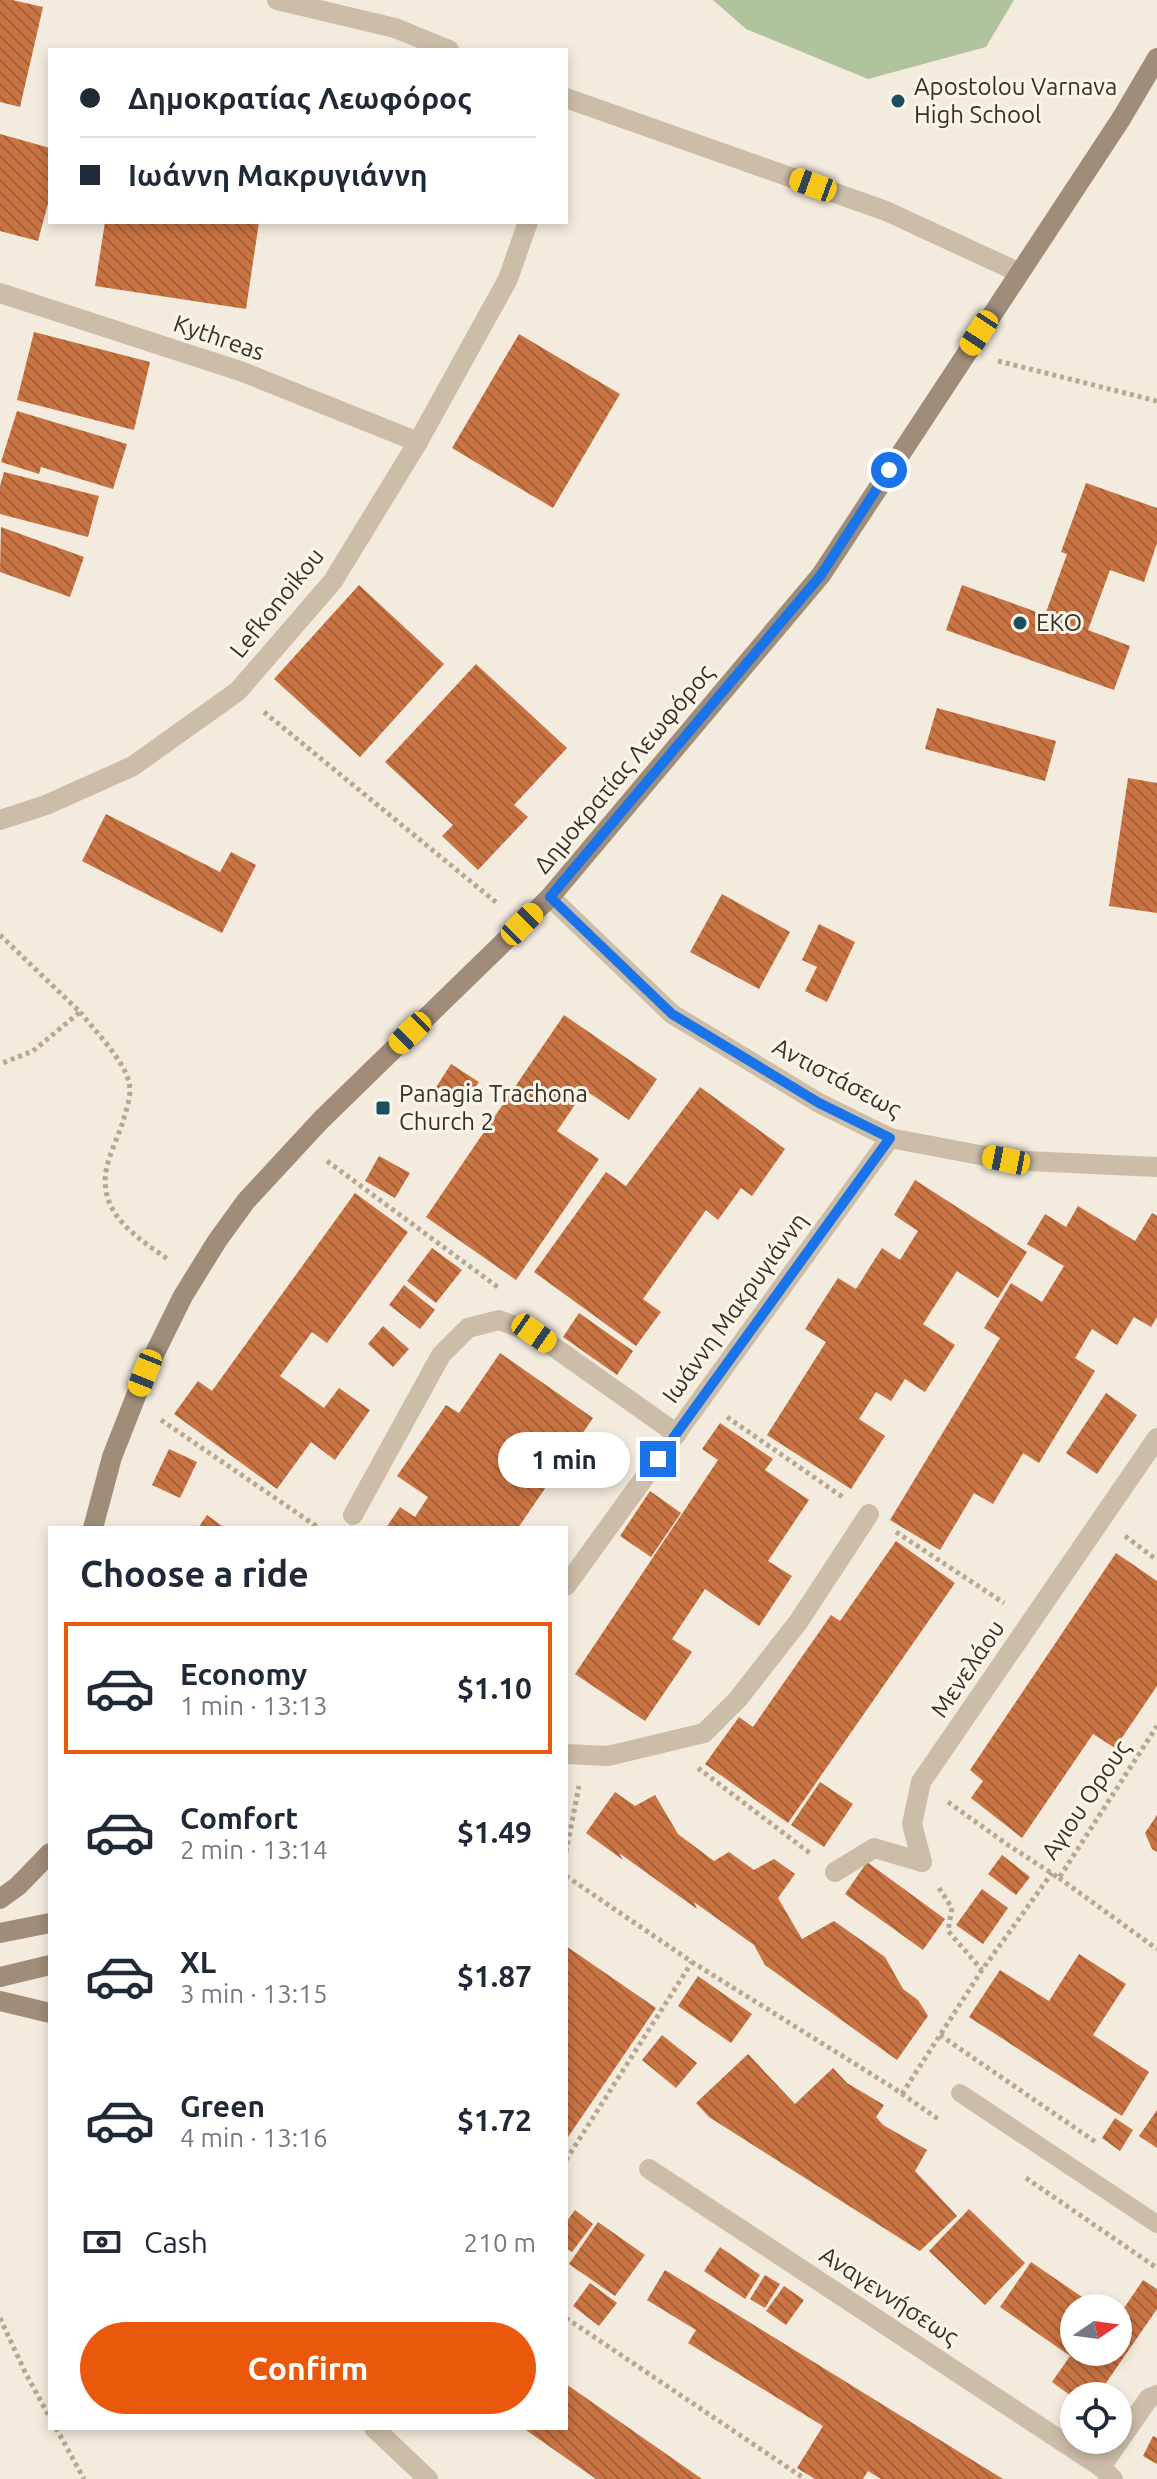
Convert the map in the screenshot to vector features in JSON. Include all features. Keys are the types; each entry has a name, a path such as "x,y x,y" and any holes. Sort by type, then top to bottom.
{"main road":[{"name":"Δημοκρατίας Λεωφόρος","path":"94,1526 112,1457 134,1401 177,1307 217,1241 246,1201 301,1142 550,897 821,575 1121,119 1157,58"},
{"path":"0,1899 18,1886 48,1855"},
{"path":"0,1933 48,1923"},
{"path":"0,1977 48,1965"},
{"path":"0,2001 48,2013"}],"street":[{"path":"277,0 395,28 444,48"},
{"path":"568,105 886,211 1018,272"},
{"name":"Lefkonoikou","path":"0,820 46,805 133,766 238,691 333,581 418,442 508,279 527,224"},
{"name":"Kythreas","path":"0,293 243,372 418,442"},
{"name":"Αντιστάσεως","path":"550,897 672,1014 819,1103 890,1138 1006,1160 1157,1167"},
{"name":"Ιωάννη Μακρυγιάννη","path":"568,1583 890,1138"},
{"path":"353,1515 441,1355 468,1328 499,1320 534,1333 677,1434"},
{"name":"Μενελάου","path":"922,1862 912,1824 921,1782 1157,1438"},
{"path":"575,1754 608,1756 704,1733 738,1699 799,1621 869,1514"},
{"path":"835,1872 874,1848 922,1862"},
{"name":"Αναγεννήσεως","path":"649,2169 1107,2473 1149,2398 1157,2395"},
{"path":"376,2430 428,2479"}],"lane":[{"path":"960,2093 1157,2224"}],"path":[{"path":"966,354 1157,401"},
{"path":"238,691 522,924"},
{"path":"0,935 80,1012 123,1067 130,1084 129,1100 106,1171 107,1198 127,1229 194,1279"},
{"path":"0,1064 33,1051 80,1012"},
{"path":"301,1142 499,1288 499,1320"},
{"path":"134,1401 316,1526"},
{"name":"Αγιου Ορους","path":"921,1782 1059,1878 1157,1726"},
{"path":"666,1743 835,1872"},
{"path":"568,1830 575,1754"},
{"path":"922,1862 952,1908 948,1931 982,1970"},
{"path":"902,2094 982,1970 1052,1873"},
{"path":"568,1877 692,1962 940,2120"},
{"path":"1059,1878 1157,1949"},
{"path":"568,2157 692,1962"},
{"path":"940,2035 1106,2148"},
{"path":"1017,2172 1157,2268"},
{"path":"0,2318 48,2414"},
{"path":"568,2319 805,2479"},
{"path":"57,2430 84,2479"}],"green space":[{"path":"713,0 1014,0 986,47 868,79 746,29"}],"building":[{"path":"0,0 43,7 20,107 0,102"},
{"path":"0,134 48,147 48,204 38,241 0,231"},
{"path":"105,224 259,224 246,309 95,286"},
{"path":"34,332 150,362 134,430 17,400"},
{"path":"519,334 620,394 553,508 452,448"},
{"path":"17,411 127,444 113,489 41,467 39,474 1,462"},
{"path":"4,472 99,496 88,537 0,514 0,486"},
{"name":"EKO","path":"1086,483 1157,508 1157,543 1144,582 1110,570 1088,630 1130,646 1114,690 946,630 962,585 1045,615 1067,554 1061,552"},
{"path":"1,527 84,557 70,597 0,572"},
{"path":"359,585 444,664 360,757 274,679"},
{"path":"476,664 567,748 514,805 528,817 478,870 442,836 453,825 385,762"},
{"path":"937,708 1056,741 1045,781 925,749"},
{"path":"1128,778 1157,783 1157,913 1109,906"},
{"path":"106,814 220,872 231,852 256,865 222,933 82,861"},
{"path":"722,894 790,932 759,989 690,952"},
{"path":"819,924 855,942 827,1002 805,991 817,967 802,960"},
{"path":"564,1015 657,1079 629,1120 585,1090 557,1131 599,1159 516,1280 426,1217"},
{"path":"451,1064 479,1082 462,1107 435,1089"},
{"path":"700,1087 785,1149 752,1196 741,1188 718,1220 706,1210 643,1299 661,1312 636,1346 534,1272 606,1172 626,1186"},
{"path":"379,1156 410,1173 395,1198 365,1181"},
{"path":"915,1180 1027,1252 998,1298 957,1271 923,1324 955,1345 925,1392 905,1379 891,1401 876,1392 859,1419 885,1436 851,1489 767,1435 826,1342 805,1329 838,1278 856,1289 882,1248 900,1260 918,1231 894,1215"},
{"path":"355,1193 408,1232 327,1343 312,1332 280,1376 324,1408 339,1388 370,1410 335,1460 311,1442 277,1489 174,1414 198,1381 212,1391"},
{"path":"1078,1206 1135,1241 1152,1213 1157,1216 1157,1317 1151,1327 1134,1317 1117,1345 1092,1329 1075,1358 1095,1371 1039,1463 1023,1453 993,1504 974,1493 940,1550 890,1520 1000,1338 984,1328 1011,1283 1042,1302 1064,1266 1027,1244 1045,1214 1066,1227"},
{"path":"432,1248 462,1270 436,1303 407,1281"},
{"path":"404,1285 435,1310 420,1329 389,1305"},
{"path":"579,1313 633,1351 617,1375 563,1337"},
{"path":"383,1326 409,1349 393,1367 368,1344"},
{"path":"500,1353 593,1418 519,1526 387,1526 400,1507 415,1517 428,1497 397,1476 446,1405 459,1413"},
{"path":"1106,1393 1137,1415 1097,1474 1066,1453"},
{"path":"720,1423 773,1459 765,1470 809,1500 768,1561 792,1576 759,1626 705,1589 672,1639 692,1652 645,1721 575,1674 718,1460 702,1449"},
{"path":"169,1449 197,1462 180,1498 152,1485"},
{"path":"650,1491 681,1513 651,1557 620,1536"},
{"path":"207,1515 222,1526 199,1526"},
{"path":"896,1541 955,1583 788,1823 705,1764 739,1717 753,1727 831,1615 840,1621"},
{"path":"1116,1553 1157,1581 1157,1686 1115,1748 1093,1734 1022,1838 971,1798 983,1781 970,1770"},
{"path":"820,1782 853,1804 824,1847 791,1825"},
{"path":"615,1792 635,1806 655,1795 678,1834 714,1861 729,1852 754,1870 774,1859 795,1874 778,1898 802,1939 834,1921 885,1957 903,1989 918,2000 928,2016 897,2060 765,1965 754,1945 694,1902 697,1909 586,1833"},
{"path":"1157,1815 1157,1852 1152,1849 1145,1833"},
{"path":"1002,1855 1030,1877 1016,1895 988,1874"},
{"path":"867,1862 945,1919 923,1950 845,1894"},
{"path":"982,1889 1008,1908 983,1944 956,1925"},
{"path":"568,1947 656,2008 568,2137"},
{"path":"1079,1954 1126,1984 1093,2035 1149,2072 1122,2116 969,2017 1000,1970 1049,2001"},
{"path":"698,1976 752,2014 731,2043 678,2006"},
{"path":"662,2035 697,2063 676,2088 642,2060"},
{"path":"748,2054 795,2104 833,2068 847,2083 884,2105 876,2117 883,2125 927,2150 915,2171 957,2216 920,2251 709,2117 696,2103"},
{"path":"1157,2110 1157,2148 1139,2136"},
{"path":"1115,2118 1133,2130 1120,2151 1102,2138"},
{"path":"969,2209 1025,2263 985,2305 929,2251"},
{"path":"575,2210 593,2224 572,2252 568,2249 568,2219"},
{"path":"598,2222 645,2255 615,2296 569,2264"},
{"path":"720,2247 760,2275 745,2299 704,2271"},
{"path":"1031,2262 1078,2294 1060,2294 1060,2349 1000,2307"},
{"path":"665,2270 1003,2479 881,2479 868,2471 863,2479 815,2479 797,2468 823,2426 688,2343 696,2330 647,2300"},
{"path":"765,2275 780,2284 765,2308 750,2299"},
{"path":"1143,2280 1157,2289 1157,2309 1132,2345 1132,2296"},
{"path":"590,2283 617,2303 599,2326 573,2306"},
{"path":"784,2286 804,2300 786,2325 766,2311"},
{"path":"1063,2366 1118,2366 1107,2382 1060,2382 1060,2388 1052,2382"},
{"path":"568,2385 702,2479 596,2479 526,2430 568,2430"},
{"path":"1153,2436 1157,2438 1157,2464 1143,2456"}],"place":[{"name":"Apostolou Varnava High School","path":"898,101"},
{"name":"EKO","path":"1020,623"},
{"name":"Panagia Trachona Church 2","path":"383,1108"}],"route":[{"path":"658,1459 890,1138 819,1103 672,1014 550,897 821,575 889,470"}]}
